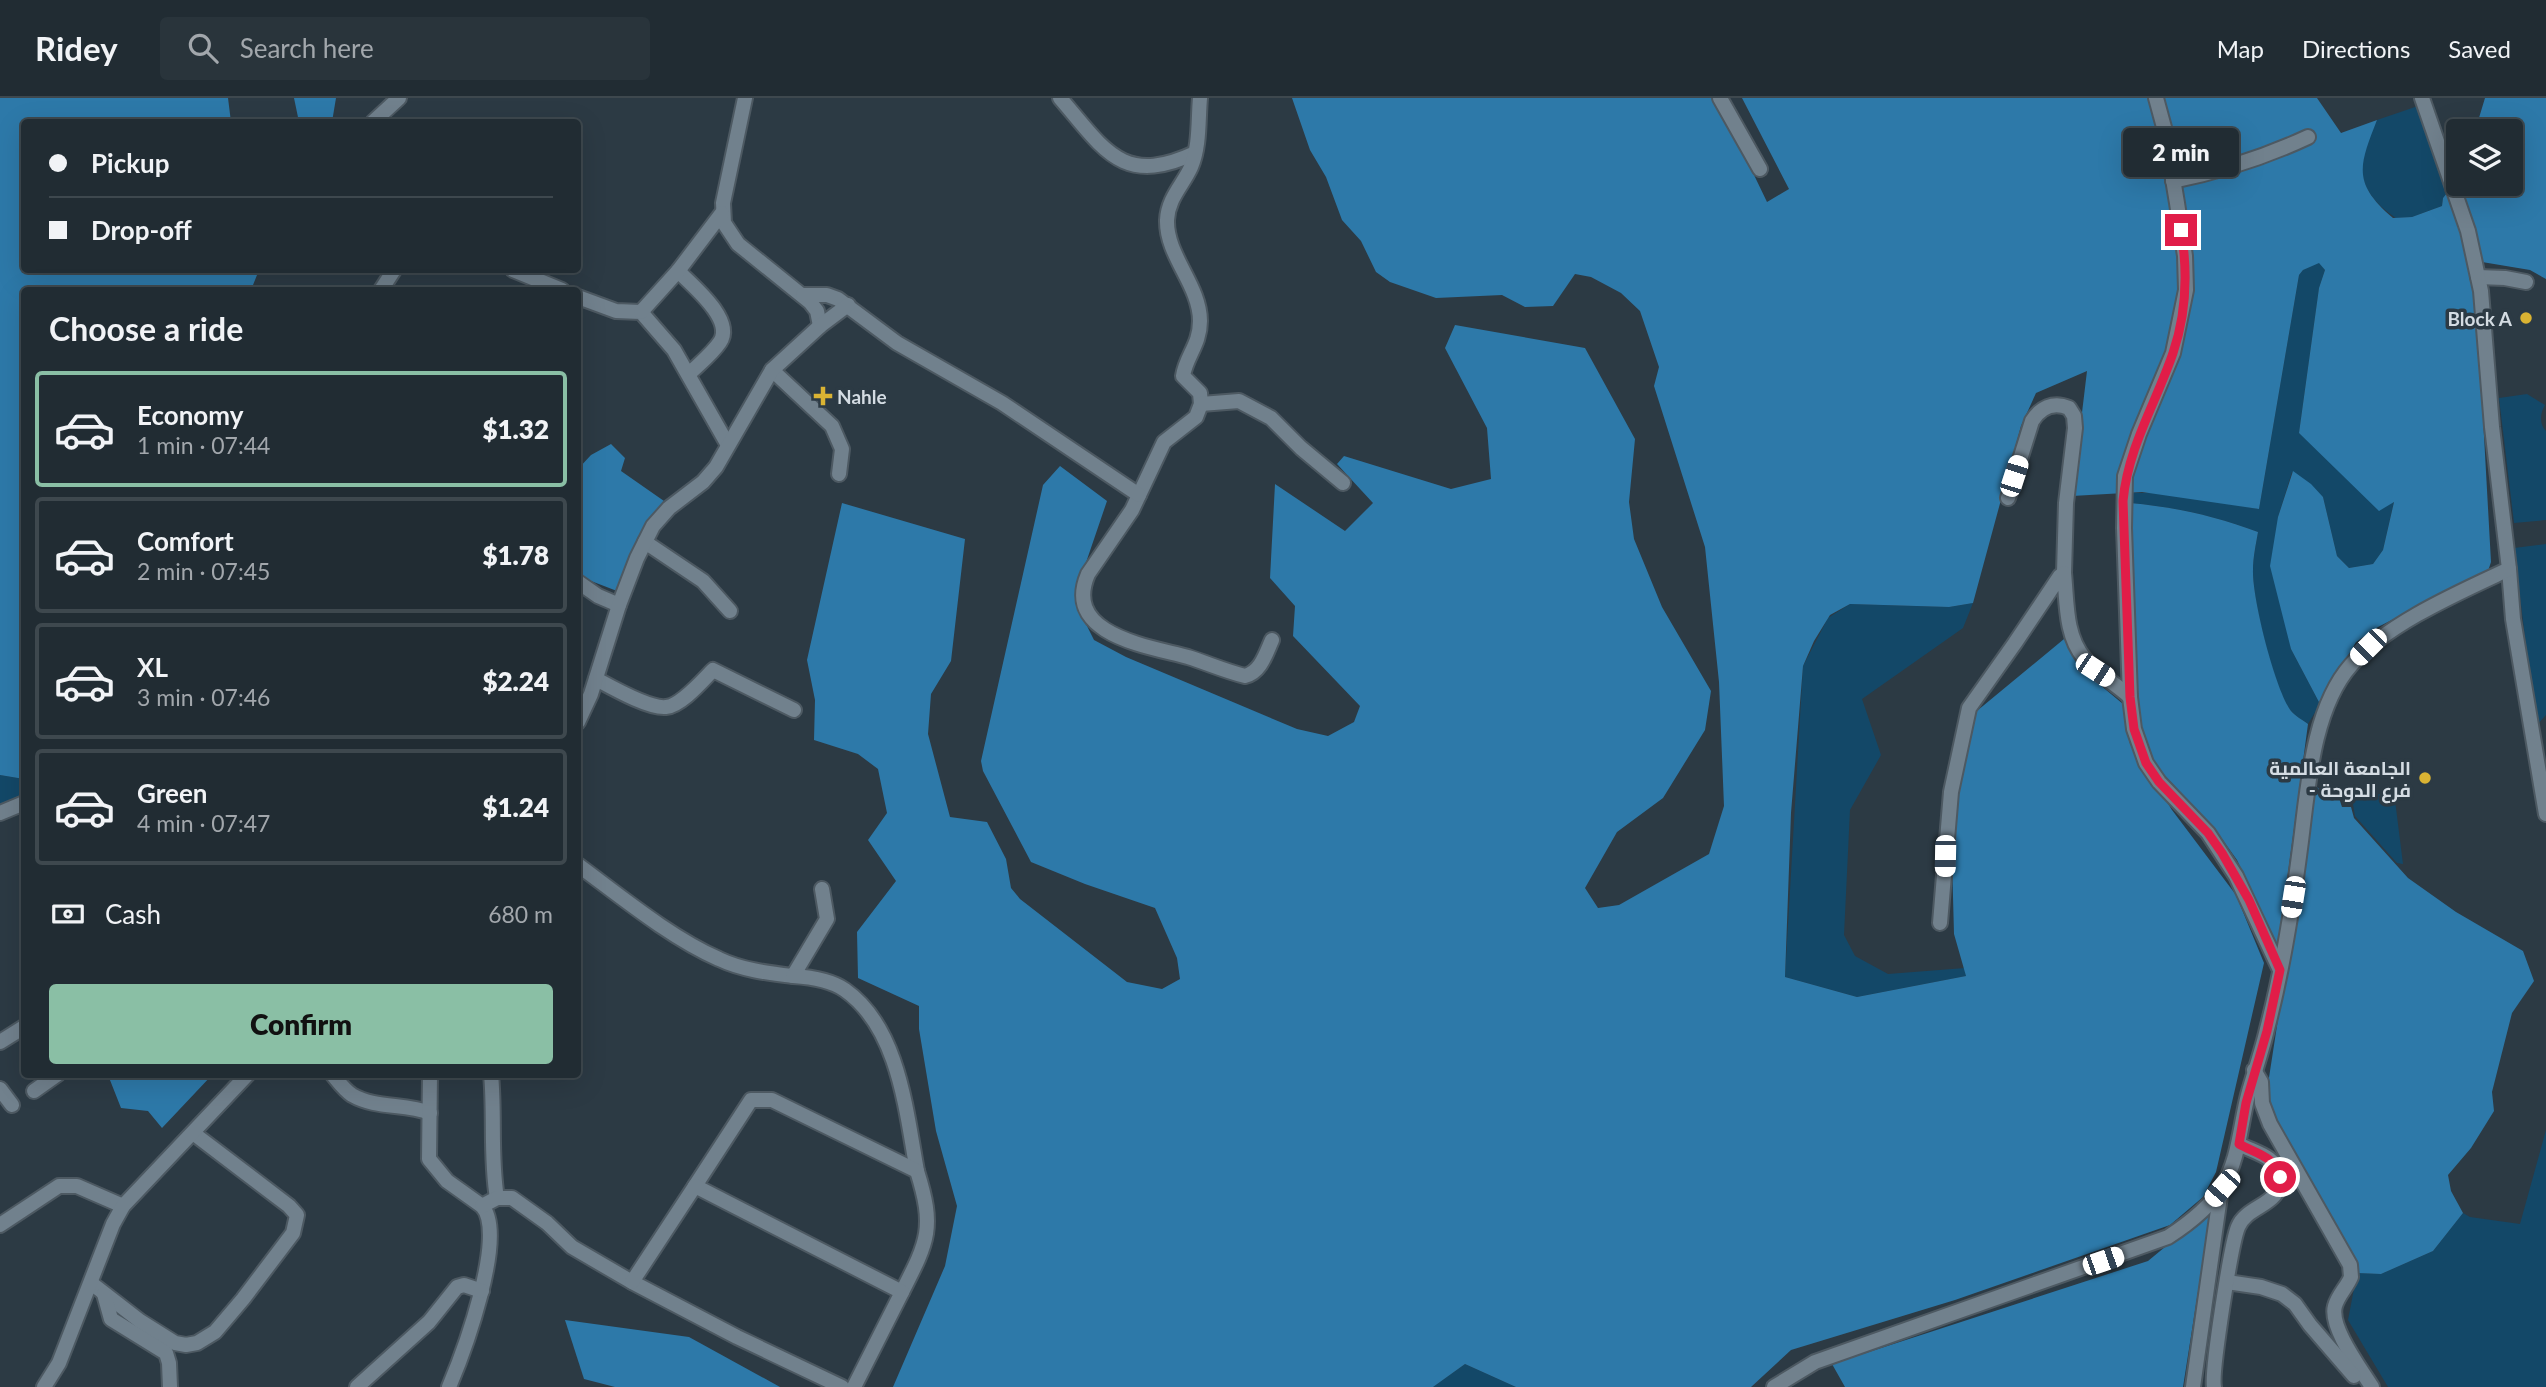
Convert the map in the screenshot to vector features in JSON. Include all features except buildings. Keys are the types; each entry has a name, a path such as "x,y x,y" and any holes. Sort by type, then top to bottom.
{"street":[{"path":"376,119 399,98"},
{"path":"641,312 678,271 722,213 745,98"},
{"path":"1060,98 1116,159 1125,163 1154,167 1195,153"},
{"path":"1200,98 1195,153 1191,166 1168,208 1167,223 1172,246 1198,306 1200,320 1196,346 1182,376 1200,393 1201,404 1196,417 1164,442 1118,533 1088,574 1083,586 1083,597 1094,622 1105,631 1245,676 1253,674 1272,640"},
{"path":"1720,98 1760,169"},
{"path":"2156,98 2185,256 2186,290 2173,353 2139,434 2125,476 2123,501 2130,697 2137,737 2146,763 2159,782 2208,833 2222,853 2249,900 2280,970"},
{"path":"2422,98 2468,232 2478,277 2513,619 2546,814"},
{"path":"2173,181 2225,170 2267,156 2308,137"},
{"path":"722,213 730,235 803,295 817,311 820,326"},
{"path":"678,271 719,317 723,332 721,341 689,374"},
{"path":"520,273 555,287"},
{"path":"2478,277 2526,282"},
{"path":"803,295 827,295 848,305 897,343 1002,403 1139,495"},
{"path":"581,298 616,311 641,312 674,350 728,445"},
{"path":"581,715 596,679 619,606 645,542 663,513 703,482 716,467 772,370 820,326 848,305"},
{"path":"772,370 832,426 842,449 839,474"},
{"path":"1201,404 1239,401 1271,418 1301,448 1343,483"},
{"path":"2008,498 2032,421 2037,413 2055,404 2069,408 2074,416 2075,428 2066,503 2064,573 2071,636 2095,670 2130,697"},
{"path":"645,542 703,581 730,611"},
{"path":"2193,1387 2222,1188 2239,1144 2254,1070 2267,1031 2280,970 2312,759 2326,709 2349,666 2368,647 2391,630 2509,569"},
{"path":"1940,923 1951,792 1969,708 2040,607 2055,579 2064,573"},
{"path":"581,584 619,606"},
{"path":"596,679 641,701 666,708 677,704 713,670 794,710"},
{"path":"0,813 21,804"},
{"path":"581,867 690,944 720,960 768,973 809,977 844,989 868,1011 877,1026 898,1073 917,1171 926,1199 928,1231 919,1259 854,1387"},
{"path":"793,976 827,919 822,889"},
{"path":"0,1042 21,1029"},
{"path":"2254,1070 2261,1082 2262,1103 2270,1124 2350,1265 2351,1276 2339,1297 2334,1317 2349,1351 2372,1387"},
{"path":"34,1091 52,1078"},
{"path":"44,1387 59,1363 113,1224 123,1206 244,1078"},
{"path":"335,1078 349,1094 373,1103 430,1113"},
{"path":"430,1078 429,1159 447,1181 482,1206 489,1219 490,1236 482,1291 449,1387"},
{"path":"491,1078 494,1099 492,1170 497,1198"},
{"path":"0,1089 12,1105"},
{"path":"632,1282 751,1100 772,1100 917,1171"},
{"path":"91,1283 140,1321 175,1343 197,1343 215,1332 293,1233 297,1215 289,1206 193,1133"},
{"path":"2214,1387 2227,1282 2239,1223 2272,1199 2280,1177 2269,1158 2239,1144"},
{"path":"0,1225 59,1186 77,1186 123,1206"},
{"path":"695,1186 902,1292"},
{"path":"1774,1387 1815,1362 2168,1237 2195,1217 2222,1188"},
{"path":"482,1206 497,1198 512,1198 547,1223 572,1247 632,1282 737,1337 842,1387"},
{"path":"2227,1282 2261,1287 2289,1298 2354,1376"},
{"path":"357,1387 429,1322 457,1287 464,1285 482,1291"},
{"path":"104,1294 111,1319 166,1353 170,1387"}],"shaded area":[{"path":"0,98 228,98 231,119 21,119 21,273 258,273 252,287 21,287 21,778 0,775"},
{"path":"294,98 336,98 332,119 298,119"},
{"path":"1292,98 1717,98 1767,202 1789,189 1742,98 2317,98 2341,133 2377,120 2366,150 2363,173 2371,194 2393,218 2412,217 2442,206 2443,198 2446,194 2448,196 2458,222 2476,291 2491,562 2488,571 2378,627 2356,642 2320,704 2291,649 2270,566 2278,517 2293,471 2323,497 2337,556 2349,568 2373,564 2383,550 2394,502 2379,511 2299,433 2319,288 2325,270 2319,263 2303,270 2299,275 2259,509 2142,492 2072,496 2087,371 2036,393 2021,426 1973,603 1949,607 1850,604 1830,615 1803,666 1791,813 1785,977 1857,997 1966,976 1954,934 1951,822 1972,715 2064,639 2082,670 2123,704 2130,744 2172,810 2236,895 2264,963 2216,1172 2203,1197 2170,1225 1955,1300 1791,1350 1751,1387 1516,1387 1465,1364 1433,1387 893,1387 945,1266 957,1206 936,1131 919,1029 919,1006 858,978 857,932 896,881 868,840 887,813 878,769 858,754 814,740 815,700 807,660 842,503 965,539 951,661 931,694 928,734 950,817 987,822 1006,859 1011,888 1020,899 1127,982 1162,989 1180,979 1177,958 1155,908 1031,862 983,771 981,761 1043,485 1060,466 1107,501 1078,586 1080,612 1094,640 1126,657 1297,729 1328,736 1354,722 1360,706 1293,636 1295,606 1270,578 1275,484 1345,531 1373,503 1337,464 1344,456 1451,489 1491,479 1487,428 1445,348 1455,325 1585,348 1635,439 1629,502 1634,539 1662,607 1711,691 1705,730 1663,798 1617,832 1585,888 1598,908 1619,905 1709,854 1724,806 1719,682 1705,547 1654,386 1659,367 1640,311 1621,293 1591,277 1575,274 1553,306 1525,307 1502,295 1436,298 1390,282 1376,272 1361,241 1342,220 1326,177 1310,150"},
{"path":"2485,98 2546,98 2546,279 2530,270 2482,262 2463,196 2523,196 2523,119 2479,119"},
{"path":"2421,105 2446,190 2442,206 2412,217 2396,218 2375,200 2365,185 2361,167 2366,143 2377,120"},
{"path":"2319,262 2325,270 2319,288 2299,433 2394,501 2383,550 2373,564 2349,568 2337,556 2323,497 2292,472 2278,517 2291,649 2320,704 2308,724 2293,713 2284,700 2265,643 2253,570 2258,532 2195,513 2130,503 2129,493 2163,493 2259,509 2299,275"},
{"path":"2527,394 2545,405 2541,418 2546,431 2546,520 2514,523 2499,398"},
{"path":"611,444 625,458 621,471 664,501 647,529 617,591 581,577 581,466 591,455"},
{"path":"2130,503 2195,513 2258,532 2253,570 2256,601 2266,643 2285,700 2293,713 2308,724 2278,947 2237,860 2217,832 2157,767 2144,742 2136,715"},
{"path":"2546,544 2546,715 2536,726 2514,548"},
{"path":"1973,603 1963,628 1862,699 1881,755 1850,810 1844,935 1855,956 1888,974 1965,968 1966,976 1857,997 1785,977 1803,666 1828,618 1850,604 1949,607"},
{"path":"0,775 21,778 21,798 0,809"},
{"path":"2314,786 2339,798 2342,807 2351,807 2354,818 2408,878 2456,912 2523,951 2534,981 2512,1013 2492,1092 2494,1111 2471,1148 2448,1175 2451,1191 2463,1213 2433,1251 2381,1274 2357,1273 2284,1138 2266,1097"},
{"path":"2394,792 2403,864 2397,863 2355,816 2352,798"},
{"path":"110,1078 209,1078 162,1128 148,1111 121,1108"},
{"path":"2546,1130 2546,1387 2388,1387 2348,1320 2357,1273 2381,1274 2433,1251 2463,1213 2470,1217 2520,1224"},
{"path":"2211,1209 2183,1387 1845,1387 1832,1364 2148,1261"},
{"path":"565,1320 689,1337 780,1387 615,1387 584,1379"},
{"path":"1465,1364 1516,1387 1433,1387"}],"place":[{"name":"Block A","path":"2526,318"},
{"name":"Nahle","path":"823,396"},
{"name":"الجامعة العالمية - فرع الدوحة","path":"2425,778"}],"route":[{"path":"2181,230 2186,290 2181,321 2173,353 2139,434 2125,476 2123,501 2129,608 2130,697 2134,729 2146,763 2159,782 2208,833 2222,853 2249,900 2280,970 2267,1031 2246,1103 2239,1144 2269,1158 2280,1177"}]}
